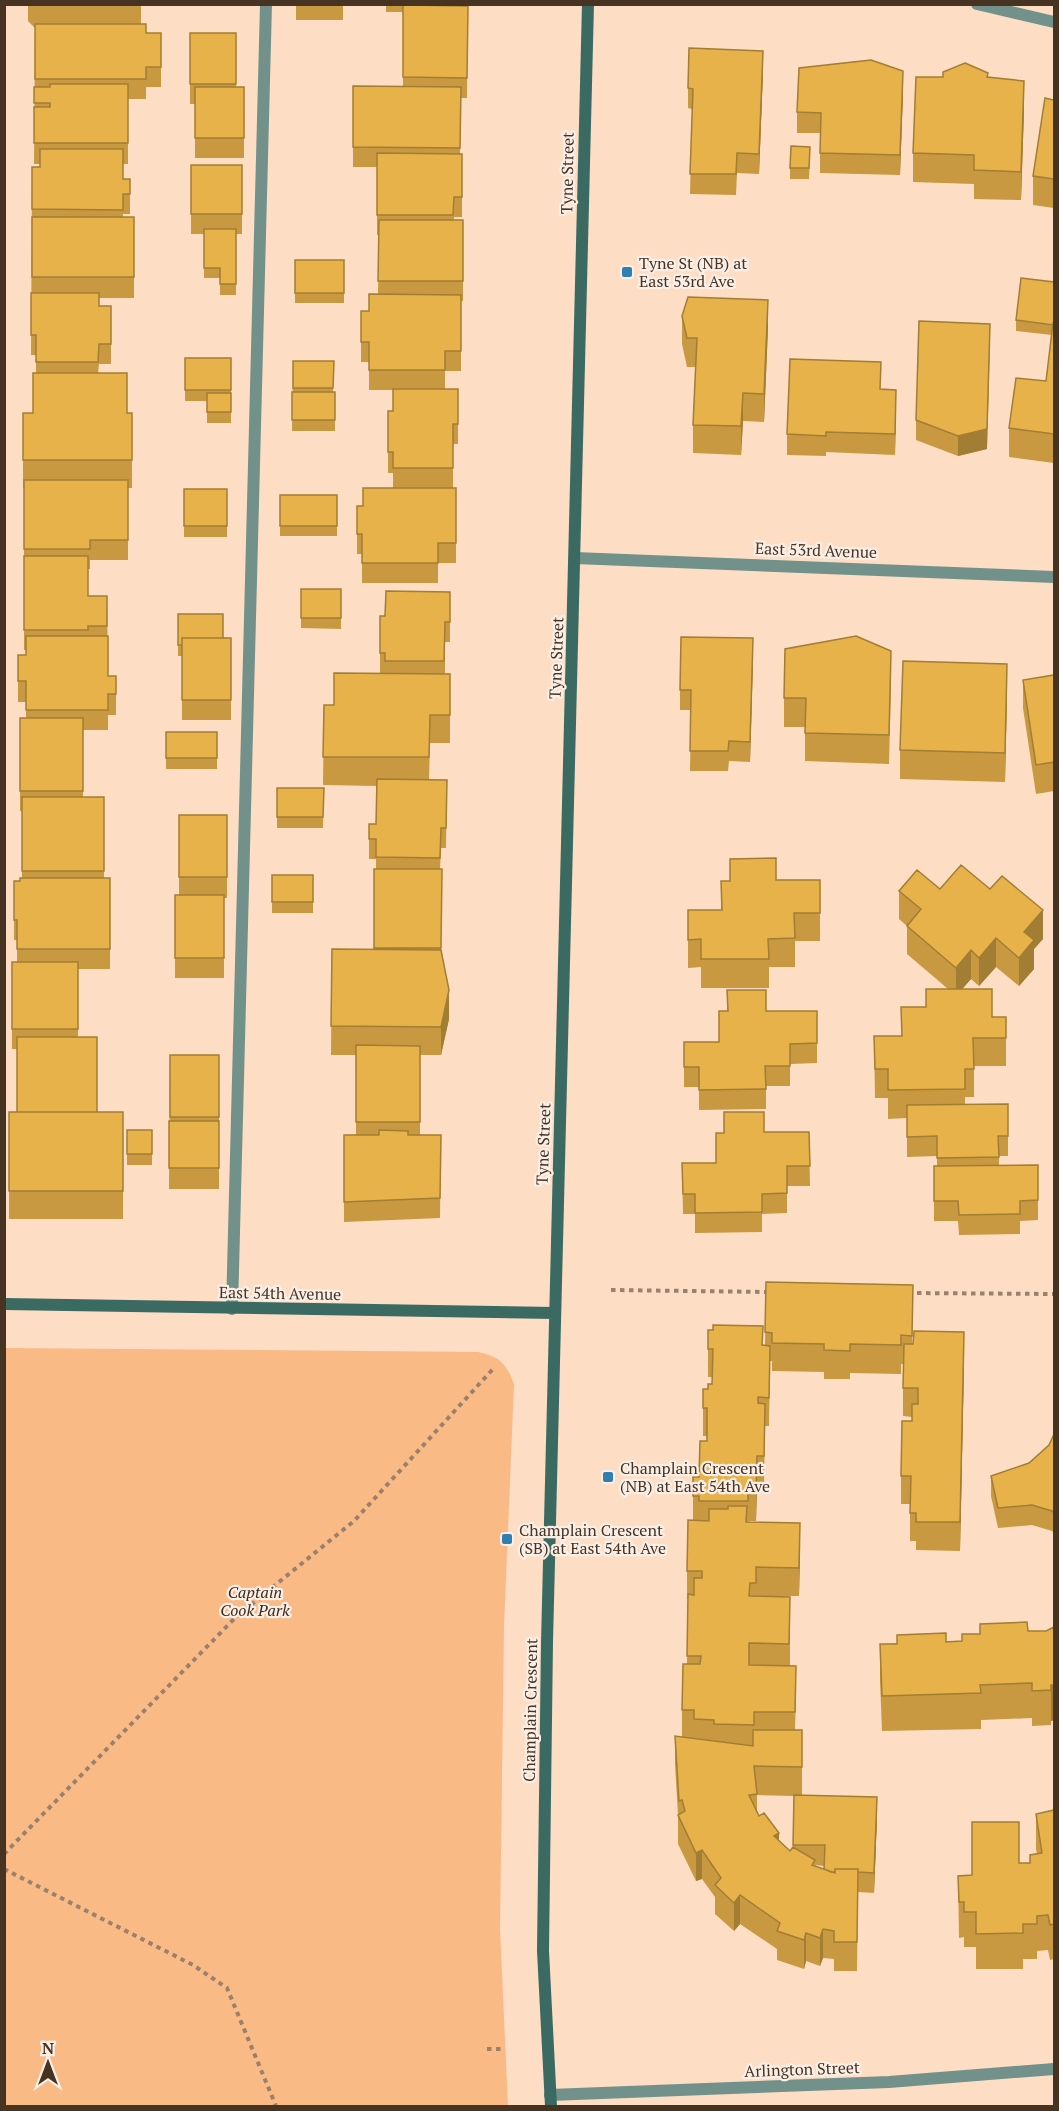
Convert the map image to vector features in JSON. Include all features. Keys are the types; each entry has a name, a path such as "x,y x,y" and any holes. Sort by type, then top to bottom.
{"street":[{"path":"232,1309 266,4"},
{"name":"Tyne Street","path":"555,1313 588,4"},
{"path":"977,4 1054,22"},
{"name":"East 53rd Avenue","path":"575,558 1054,576"},
{"name":"East 54th Avenue","path":"4,1304 555,1313"},
{"name":"Champlain Crescent","path":"550,2101 543,1951 555,1313"},
{"name":"Arlington Street","path":"550,2101 889,2082 1054,2069"}],"path":[{"path":"611,1290 778,1292"},
{"path":"897,1293 1054,1294"},
{"path":"4,1854 236,1617 354,1521 493,1369"},
{"path":"4,1869 193,1965 226,1988 276,2106"},
{"path":"488,2049 505,2049"}],"green space":[{"name":"Captain Cook Park","path":"5,1348 478,1352 497,1358 505,1366 514,1384 504,1627 500,1928 508,2106 5,2106"}],"building":[{"path":"141,4 141,5 40,5"},
{"path":"403,5 468,6 467,78 403,77"},
{"path":"35,24 146,24 146,33 161,33 161,67 146,67 146,79 35,79"},
{"path":"190,33 236,33 236,84 190,84"},
{"path":"689,48 763,51 759,154 737,153 736,174 690,174 693,89 688,88"},
{"path":"871,60 903,71 900,155 820,153 821,113 797,112 799,68"},
{"path":"965,63 988,73 987,77 1024,81 1021,172 974,170 974,155 913,153 916,77 943,77 943,72"},
{"path":"50,84 128,84 128,143 34,143 34,107 50,107 50,103 34,103 34,87 50,87"},
{"path":"353,86 461,87 460,148 353,147"},
{"path":"195,87 244,87 244,138 195,138"},
{"path":"1045,98 1054,100 1054,179 1033,176"},
{"path":"791,146 810,147 809,168 790,168"},
{"path":"40,149 123,149 123,179 130,179 130,194 123,194 123,210 32,209 32,167 40,167"},
{"path":"377,153 462,154 462,197 454,197 453,215 377,215"},
{"path":"191,165 242,165 242,214 191,214"},
{"path":"32,217 134,217 134,277 32,277"},
{"path":"379,220 463,220 463,281 378,281"},
{"path":"204,229 236,229 236,284 220,284 220,268 204,268"},
{"path":"295,260 344,260 344,293 295,293"},
{"path":"1021,278 1054,282 1053,325 1016,320"},
{"path":"31,293 99,293 99,306 111,306 111,344 99,344 98,362 36,362 36,335 31,335"},
{"path":"369,294 461,295 461,351 445,351 445,370 369,370 369,342 361,342 361,311 369,311"},
{"path":"688,297 768,300 764,394 743,393 741,426 693,425 697,338 687,338 682,316"},
{"path":"919,321 990,324 987,429 958,436 916,420"},
{"path":"1053,323 1054,434 1009,428 1016,378 1046,381"},
{"path":"185,358 231,358 231,390 185,390"},
{"path":"790,359 881,362 880,389 896,390 895,434 826,432 826,436 787,434"},
{"path":"293,361 334,361 333,388 293,388"},
{"path":"33,373 127,373 127,413 132,413 132,460 23,460 23,413 33,413"},
{"path":"393,389 458,389 458,424 453,424 453,468 393,468 393,452 388,452 388,411 393,411"},
{"path":"292,392 335,392 335,420 292,420"},
{"path":"207,393 231,393 231,412 207,412"},
{"path":"24,480 128,480 128,540 90,540 90,549 24,549"},
{"path":"363,488 456,488 456,543 438,543 438,563 362,563 362,534 357,534 357,506 363,506"},
{"path":"184,489 227,489 227,526 184,526"},
{"path":"280,495 337,495 337,526 280,526"},
{"path":"24,556 88,556 88,596 107,596 107,626 88,626 88,630 24,630"},
{"path":"301,589 341,589 341,618 301,618"},
{"path":"386,591 450,592 450,622 445,622 444,661 385,661 385,653 380,653 380,616 385,616"},
{"path":"178,614 223,614 223,638 182,638 182,645 178,645"},
{"path":"26,636 108,636 108,676 116,676 116,694 108,694 108,710 26,710 26,681 18,681 18,655 26,655"},
{"path":"856,636 891,651 889,735 805,733 806,698 784,698 785,649"},
{"path":"681,637 753,638 750,742 729,741 728,751 690,751 691,690 680,690"},
{"path":"182,638 231,638 231,700 182,700"},
{"path":"903,661 1007,664 1005,753 900,750"},
{"path":"334,673 450,674 450,715 430,715 429,757 323,757 324,705 334,705"},
{"path":"1054,675 1054,762 1036,765 1023,680"},
{"path":"20,718 83,718 83,791 20,791"},
{"path":"166,732 217,732 217,758 166,758"},
{"path":"377,779 447,780 446,828 441,828 440,858 376,857 376,839 369,839 369,824 376,824"},
{"path":"277,788 324,788 323,817 277,817"},
{"path":"22,797 104,797 104,871 22,871"},
{"path":"179,815 227,815 227,877 179,877"},
{"path":"776,858 776,880 820,880 820,913 794,913 795,938 768,939 769,959 701,959 701,939 688,940 688,910 722,910 721,881 730,881 730,859"},
{"path":"961,865 990,889 1002,876 1043,910 1024,932 1034,940 1019,958 996,938 979,958 971,950 956,968 907,926 921,909 899,891 917,870 940,889"},
{"path":"374,869 442,869 441,948 374,948"},
{"path":"272,875 313,875 313,902 272,902"},
{"path":"20,878 110,878 110,949 17,949 14,881 20,881"},
{"path":"175,895 224,895 224,958 175,958"},
{"path":"332,949 441,950 449,990 441,1027 331,1026"},
{"path":"12,962 78,962 78,1029 12,1029"},
{"path":"926,989 992,989 992,1017 1006,1017 1006,1038 973,1038 974,1069 965,1069 965,1089 888,1090 888,1069 875,1069 874,1036 902,1036 901,1007 926,1007"},
{"path":"727,990 766,990 766,1011 817,1011 817,1043 790,1044 790,1066 765,1066 766,1089 699,1090 699,1067 684,1067 684,1042 719,1042 719,1011 728,1011"},
{"path":"17,1037 97,1037 97,1112 17,1112"},
{"path":"356,1045 420,1046 420,1122 356,1122"},
{"path":"170,1055 219,1055 219,1117 170,1117"},
{"path":"1008,1104 1008,1136 998,1136 999,1157 937,1158 937,1136 907,1137 907,1105"},
{"path":"9,1112 123,1112 123,1191 9,1191"},
{"path":"724,1112 764,1112 764,1132 809,1132 810,1166 787,1166 787,1193 762,1194 762,1212 695,1213 695,1194 683,1194 682,1163 716,1163 716,1133 724,1133"},
{"path":"169,1121 219,1121 219,1168 169,1168"},
{"path":"127,1130 152,1130 152,1154 127,1154"},
{"path":"379,1130 408,1131 408,1135 441,1135 440,1198 344,1202 344,1135 379,1135"},
{"path":"1038,1165 1038,1200 1020,1201 1020,1214 959,1215 958,1201 934,1201 934,1166"},
{"path":"766,1282 913,1285 912,1336 901,1335 901,1345 850,1344 850,1351 824,1350 824,1344 772,1343 772,1333 765,1332"},
{"path":"713,1325 763,1326 762,1345 770,1346 769,1398 758,1397 758,1403 765,1404 764,1456 757,1456 756,1493 748,1493 748,1501 699,1501 699,1496 693,1496 693,1477 699,1477 700,1441 707,1441 707,1408 703,1408 703,1389 708,1389 708,1384 712,1384 713,1349 708,1349 708,1330 713,1330"},
{"path":"914,1331 964,1332 960,1522 916,1522 916,1513 910,1513 911,1476 901,1476 902,1421 912,1421 912,1404 918,1404 918,1388 903,1388 904,1344 913,1344"},
{"path":"1054,1434 1054,1513 1032,1505 998,1508 991,1476 1029,1463 1049,1445"},
{"path":"728,1506 747,1506 746,1522 800,1523 799,1568 756,1567 756,1583 750,1583 749,1596 790,1597 789,1644 749,1643 749,1665 796,1666 795,1712 754,1712 754,1725 714,1724 714,1720 694,1719 694,1710 682,1710 683,1664 700,1664 701,1656 687,1656 688,1594 694,1595 694,1578 702,1578 702,1571 687,1571 688,1520 709,1521 709,1509 728,1509"},
{"path":"1027,1622 1028,1631 1046,1631 1054,1627 1054,1685 1051,1685 1051,1690 1032,1691 1032,1683 980,1685 981,1693 882,1696 880,1644 897,1644 897,1635 946,1633 946,1642 962,1641 962,1634 980,1634 980,1624"},
{"path":"753,1730 802,1730 802,1767 754,1766 757,1794 749,1795 759,1816 764,1813 779,1833 774,1836 790,1851 793,1847 815,1860 812,1865 835,1873 835,1869 858,1869 857,1942 834,1942 834,1931 823,1929 820,1938 806,1933 804,1940 777,1931 780,1923 740,1895 734,1903 715,1885 721,1878 702,1850 696,1853 678,1815 685,1811 682,1800 679,1801 675,1736 753,1746"},
{"path":"794,1795 877,1797 874,1873 858,1872 858,1869 835,1869 835,1872 831,1872 824,1869 825,1845 793,1845"},
{"path":"1054,1810 1054,1924 1050,1925 1048,1915 1037,1916 1037,1924 1023,1924 1023,1933 976,1934 976,1912 964,1912 964,1902 959,1902 958,1876 972,1875 972,1822 1019,1822 1019,1863 1030,1863 1030,1855 1042,1853 1036,1814"}],"place":[{"name":"Tyne St (NB) at East 53rd Ave","path":"627,272"},
{"name":"Champlain Crescent (NB) at East 54th Ave","path":"608,1477"},
{"name":"Champlain Crescent (SB) at East 54th Ave","path":"507,1539"}]}
